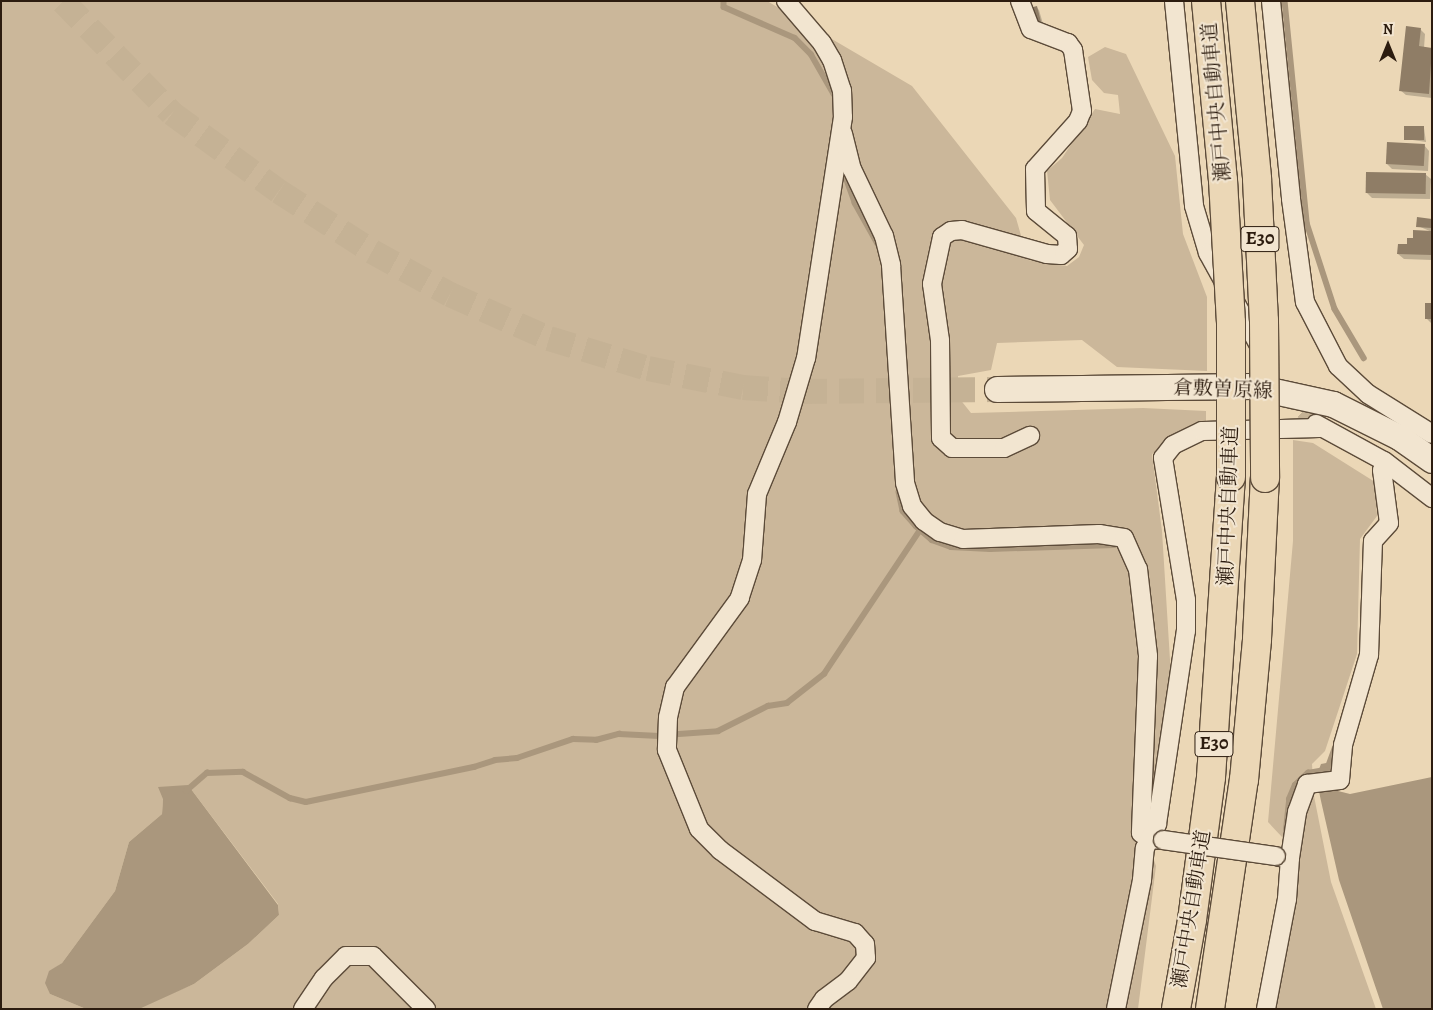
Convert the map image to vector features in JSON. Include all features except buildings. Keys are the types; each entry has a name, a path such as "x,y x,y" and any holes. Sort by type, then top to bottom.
{"highway":[{"name":"瀬戸中央自動車道","path":"1176,1009 1192,920 1211,777 1231,477 1230,294 1223,171 1206,1"},
{"name":"瀬戸中央自動車道","path":"1210,1009 1244,780 1257,638 1265,478 1264,321 1258,179 1240,1"}],"street":[{"path":"786,1 832,60 842,90 841,128 806,358 786,422 757,494 752,560 740,598 675,687 668,716 667,750 699,829 762,885 815,922 855,933 865,944 866,958 848,981 824,999 817,1009"},
{"path":"1020,1 1031,29 1068,43 1073,50 1082,111 1078,121 1035,169 1036,211 1066,236 1068,249 1061,255 1047,254 962,230 951,231 942,237 932,284 940,340 941,438 952,448 1004,448 1030,436"},
{"path":"1174,1 1194,206 1208,253 1276,375"},
{"path":"1272,1 1291,199 1305,302 1338,366 1368,394 1432,434"},
{"path":"841,128 852,169 884,236 891,265 905,482 912,506 924,521 940,532 963,539 1099,534 1124,538 1138,569 1148,674 1140,833 1156,839 1283,857"},
{"name":"倉敷曽原線","path":"997,389 1260,387 1333,404 1400,437 1432,460"},
{"path":"1116,1009 1156,839 1186,631 1186,600 1164,458 1174,445 1202,431 1318,426 1387,464 1432,498"},
{"path":"1266,1009 1287,899 1283,857 1307,784 1337,781 1343,745 1369,654 1373,541 1389,514 1382,470 1387,464"},
{"path":"303,1009 324,978 346,956 373,956 426,1009"}],"shaded area":[{"path":"1,1 767,1 912,86 1016,218 1028,260 1067,266 1079,257 1084,245 1050,200 1047,171 1062,158 1095,109 1120,114 1118,95 1104,93 1092,80 1088,57 1105,47 1126,54 1175,156 1183,234 1207,297 1207,371 1117,367 1082,340 997,343 991,370 958,376 959,398 971,413 1143,408 1206,411 1206,424 1197,425 1152,454 1162,531 1171,676 1144,831 1156,866 1138,1009 135,1009 194,984 248,944 279,915 278,904 188,785 163,799 162,814 129,842 115,891 62,963 49,972 50,994 86,1009 1,1009"},
{"path":"1293,440 1313,443 1375,482 1377,516 1360,539 1357,654 1325,751 1312,764 1314,796 1331,882 1376,1009 1271,1009 1297,853 1268,822 1293,541"},
{"path":"1337,761 1338,791 1350,794 1432,777 1432,1009 1383,1009 1339,880 1316,777 1321,764"},
{"path":"188,785 278,905 279,915 248,944 194,984 139,1009 86,1009 50,994 45,983 49,971 62,963 115,891 129,842 162,814 163,799 158,787"}],"waterway":[{"path":"724,1 724,7 795,38 811,54 834,94"},
{"path":"1285,1 1307,223 1335,309 1364,358"},
{"path":"844,172 855,203 878,244"},
{"path":"899,492 903,511 916,526 932,540 951,547 990,549 1114,545"},
{"path":"679,734 718,731 768,706 787,703 824,674 920,530"},
{"path":"186,791 207,773 243,772 290,798 306,802 474,767 495,760 517,758 573,739 596,740 619,734 659,736"},
{"path":"1328,767 1335,748"},
{"path":"1286,830 1289,799 1295,785 1308,773 1325,770"}],"tunnel":[{"path":"63,1 172,113 279,191 372,251 450,294 549,338 648,368 743,387 802,391 997,389"},
{"path":"1286,391 1316,424"}]}
